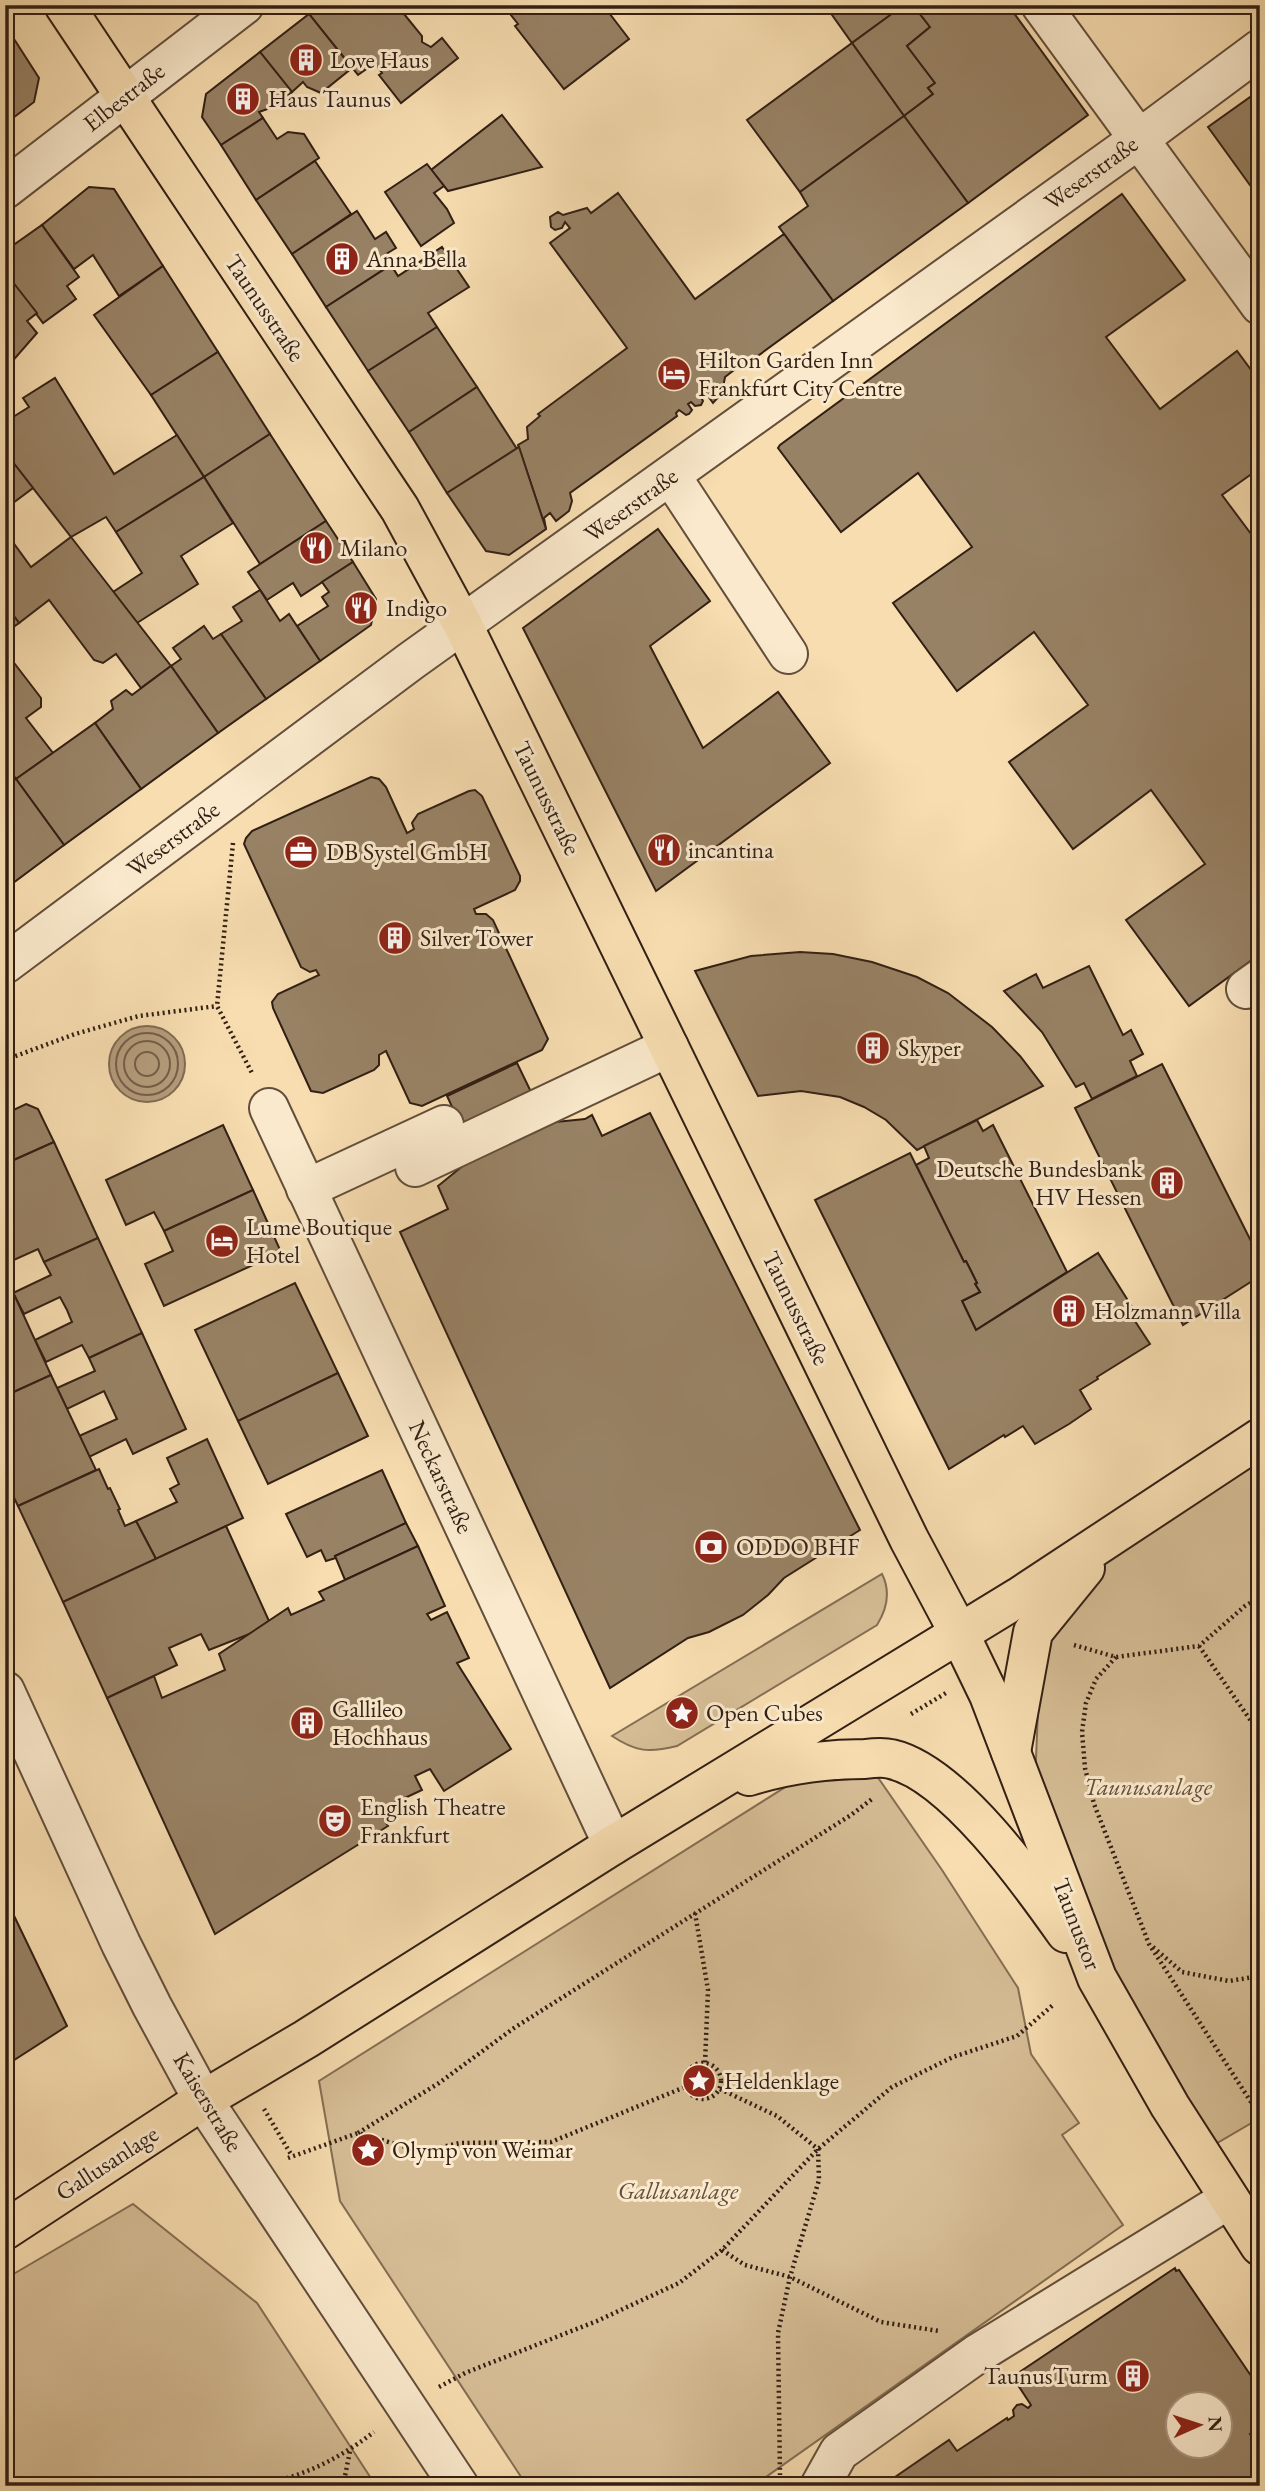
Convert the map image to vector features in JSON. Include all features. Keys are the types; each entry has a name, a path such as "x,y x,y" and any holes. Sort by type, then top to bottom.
{"main road":[{"name":"Taunusstraße","path":"64,5 400,509 463,625 909,1539 959,1633"},
{"path":"959,1633 1019,1597 1260,1438"},
{"path":"1011,1752 1033,1632 1108,1539"},
{"name":"Taunustor","path":"959,1633 989,1695 1097,1978 1170,2106 1260,2246"},
{"name":"Gallusanlage","path":"5,2230 203,2099 306,2039 613,1845 959,1633"},
{"path":"707,1789 775,1768 824,1759 891,1758 929,1774 997,1842 1044,1902 1097,1978"}],"street":[{"name":"Elbestraße","path":"5,189 244,5"},
{"path":"1041,5 1260,305"},
{"name":"Weserstraße","path":"5,964 411,661 1260,50"},
{"path":"671,476 788,654"},
{"path":"415,1167 668,1047"},
{"path":"306,1189 560,1072"},
{"name":"Neckarstraße","path":"269,1108 613,1845"},
{"name":"Kaiserstraße","path":"5,1691 121,1944 203,2099 459,2486"},
{"path":"820,2486 839,2452 977,2354 1229,2199"}],"path":[{"path":"233,837 217,1006 269,1108"},
{"path":"5,1060 75,1034 139,1016 217,1006"},
{"path":"1071,1644 1116,1657 1199,1646 1245,1606 1260,1597"},
{"path":"1199,1646 1260,1734"},
{"path":"1116,1657 1096,1679 1086,1703 1082,1732 1085,1768 1094,1804 1149,1944 1260,2116"},
{"path":"911,1714 949,1691"},
{"path":"284,2161 358,2133 439,2083 514,2028 851,1815 878,1794"},
{"path":"695,1913 708,1990 705,2063"},
{"path":"1149,1944 1182,1972 1229,1981 1260,1976"},
{"path":"437,2388 465,2373 597,2321 679,2283 722,2250 818,2149 892,2087 953,2057 1017,2036 1053,2005"},
{"path":"705,2063 711,2064 719,2072 722,2083 711,2098 705,2100 693,2096 685,2087 684,2081 689,2069 705,2063"},
{"path":"358,2133 416,2150 460,2143 551,2142 685,2087"},
{"path":"720,2089 777,2116 818,2149 819,2180 790,2277 778,2333 781,2486"},
{"path":"269,2116 292,2156"},
{"path":"722,2250 745,2265 790,2277 881,2322 953,2333 977,2354"},
{"path":"249,2486 301,2475 350,2450 374,2432"},
{"path":"343,2486 350,2450"}],"green space":[{"name":"Taunusanlage","path":"1260,1463 1260,2118 1200,2153 1034,1807 1041,1638 1116,1542"},
{"path":"882,1574 887,1600 877,1625 677,1746 643,1750 612,1736"},
{"name":"Gallusanlage","path":"870,1766 942,1870 1018,1988 1031,2054 1079,2123 1062,2135 1123,2225 753,2486 527,2486 340,2201 319,2081 814,1769"},
{"path":"133,2204 257,2303 376,2486 5,2486 5,2279"}],"water":[{"path":"140,1026 154,1026 168,1032 179,1043 185,1064 182,1079 174,1091 154,1102 140,1102 126,1096 115,1085 109,1071 109,1057 115,1043 126,1032"}],"building":[{"path":"129,5 157,5 152,9"},
{"path":"320,5 414,5 404,14 422,36 422,42 431,47 442,38 458,58 401,103 379,75 382,73 375,63 358,75 309,14"},
{"path":"503,5 603,5 629,39 564,89 515,26 518,24"},
{"path":"825,5 904,5 852,43"},
{"path":"904,5 913,5 930,27 907,46 935,83 928,88 933,94 904,116 852,43"},
{"path":"913,5 1008,5 1088,115 968,203 904,116 933,94 928,88 935,83 907,46 930,27"},
{"name":"Love Haus","path":"309,14 352,68 321,93 307,87 303,82 292,92 260,52"},
{"path":"7,28 39,78 34,102 5,124"},
{"path":"852,43 904,116 800,192 747,120"},
{"name":"Haus Taunus","path":"260,52 292,92 270,108 259,112 263,118 221,145 202,117 206,94"},
{"path":"1260,90 1260,199 1208,127"},
{"path":"502,115 542,167 448,191 431,170"},
{"path":"904,116 968,203 833,301 779,227 808,206 800,192"},
{"path":"263,118 277,139 288,132 304,134 319,158 256,200 221,145"},
{"path":"315,161 351,214 292,254 256,200"},
{"path":"427,164 444,186 434,193 454,223 421,246 385,192"},
{"path":"89,187 114,189 163,266 119,296 93,255 74,269 42,225"},
{"path":"618,193 695,299 784,234 833,301 725,377 722,393 713,403 705,392 700,395 703,401 701,405 695,406 691,402 688,404 692,410 686,415 679,410 677,416 570,493 572,501 569,511 556,521 550,513 544,518 546,529 518,445 528,439 527,427 540,416 538,414 627,348 550,243 570,228 565,222 562,228 555,230 551,227 550,217 558,212 563,215 587,208 591,213"},
{"path":"1122,194 1185,280 1106,337 1160,409 1237,351 1260,382 1260,468 1222,495 1260,546 1260,954 1189,1006 1126,920 1205,864 1151,790 1073,849 1009,762 1088,705 1034,632 957,691 893,603 972,547 918,473 841,532 778,448"},
{"name":"Anna Bella","path":"357,211 375,239 386,232 396,248 386,254 392,264 326,307 292,254"},
{"path":"42,225 79,277 67,286 76,299 43,323 5,272 5,251"},
{"path":"442,247 469,287 428,313 437,327 368,371 326,307 391,265 398,276"},
{"path":"163,266 218,352 151,395 94,315"},
{"path":"5,272 37,313 27,321 37,333 10,364 5,358"},
{"path":"437,327 477,387 409,432 368,371"},
{"path":"218,352 270,434 204,477 151,395"},
{"path":"55,378 114,474 177,435 204,477 116,532 106,517 71,537 5,452 5,422 29,407 23,398"},
{"path":"477,387 517,449 447,493 409,432"},
{"path":"270,434 326,521 260,564 204,477"},
{"path":"519,447 546,529 509,555 486,551 447,493"},
{"path":"5,452 33,488 5,509"},
{"path":"204,477 233,523 181,556 198,584 137,623 113,592 142,573 116,532"},
{"path":"326,521 353,562 301,596 293,583 267,600 248,572"},
{"path":"658,529 710,601 650,646 703,748 778,692 830,763 656,891 523,628"},
{"path":"71,537 171,666 141,688 116,654 103,663 94,660 49,600 19,623 5,604 5,546 12,541 31,567"},
{"path":"353,562 376,599 371,625 320,661 297,626 328,606 322,597 329,592 322,582"},
{"path":"260,590 280,621 289,614 320,661 266,699 221,634 242,621 233,607"},
{"path":"5,604 19,623 5,633"},
{"path":"204,626 213,639 221,634 266,699 218,733 171,666 181,659 173,648"},
{"path":"5,651 41,698 41,707 26,718 53,753 16,779 5,765"},
{"path":"171,666 218,733 141,789 95,723 113,709 111,701 126,690 132,695"},
{"path":"95,723 141,789 64,845 16,779"},
{"path":"5,765 16,779 6,786 5,784"},
{"name":"Silver Tower","path":"371,777 379,779 386,787 407,833 414,829 412,823 418,814 469,791 475,790 482,796 520,881 515,890 474,909 476,914 486,914 493,920 548,1039 542,1050 422,1106 410,1103 386,1051 379,1055 379,1065 374,1070 323,1093 311,1091 272,1002 278,994 319,975 316,970 310,972 301,967 244,844 252,831"},
{"path":"16,779 64,845 5,889 5,784"},
{"name":"Skyper","path":"800,952 833,954 872,962 917,977 948,993 992,1027 1020,1056 1043,1086 917,1150 886,1120 840,1097 801,1091 758,1096 695,971 751,956"},
{"name":"Deutsche Bundesbank HV Hessen","path":"1089,966 1123,1035 1131,1030 1143,1054 1130,1061 1137,1076 1092,1099 1084,1083 1076,1087 1042,1032 1004,991 1036,974 1043,988"},
{"path":"517,1063 546,1123 585,1119 592,1115 602,1136 650,1113 860,1530 784,1578 743,1615 709,1632 688,1638 610,1688 400,1232 448,1209 438,1186 475,1156 447,1096"},
{"name":"Deutsche Bundesbank HV Hessen","path":"1162,1064 1260,1259 1260,1276 1183,1325 1075,1108"},
{"path":"26,1104 38,1109 54,1142 5,1164 5,1114"},
{"path":"977,1120 983,1131 993,1125 1067,1272 976,1330 962,1301 980,1292 975,1284 977,1283 916,1165 929,1158 924,1146"},
{"path":"223,1125 253,1190 164,1231 154,1212 126,1225 106,1180"},
{"path":"54,1142 98,1238 44,1262 38,1249 5,1264 5,1184 8,1183 5,1164"},
{"name":"Holzmann Villa","path":"910,1153 977,1283 975,1284 980,1292 962,1301 976,1330 1098,1253 1134,1310 1129,1312 1150,1344 1080,1390 1091,1409 1069,1424 1035,1444 1023,1426 949,1469 815,1200"},
{"name":"Lume Boutique Hotel","path":"253,1190 281,1252 164,1306 145,1264 173,1251 164,1231"},
{"path":"98,1238 142,1333 89,1358 82,1345 46,1362 35,1340 72,1322 67,1310 60,1297 24,1314 13,1293 51,1275 44,1262"},
{"path":"7,1279 51,1375 5,1396 5,1280"},
{"path":"295,1283 338,1373 238,1421 195,1330"},
{"path":"142,1333 186,1429 133,1454 126,1439 89,1457 79,1436 117,1419 104,1391 67,1409 57,1388 95,1371 89,1358"},
{"path":"338,1373 368,1436 268,1484 238,1421"},
{"path":"51,1375 96,1470 18,1506 5,1479 5,1396"},
{"path":"207,1439 243,1518 156,1559 136,1521 177,1502 170,1489 179,1484 167,1458"},
{"path":"99,1469 120,1509 118,1510 125,1526 136,1521 156,1559 63,1602 18,1506"},
{"path":"382,1470 406,1523 335,1556 336,1558 326,1561 321,1550 307,1557 286,1514"},
{"path":"406,1523 418,1546 345,1580 335,1556"},
{"path":"226,1526 269,1621 252,1633 209,1650 201,1634 169,1648 177,1665 107,1698 63,1602"},
{"name":"Gallileo Hochhaus","path":"418,1546 445,1606 427,1614 431,1620 447,1612 469,1658 457,1663 511,1749 444,1791 430,1769 415,1776 422,1790 379,1810 388,1826 215,1934 107,1698 154,1676 162,1698 225,1670 219,1654 288,1608 291,1615 324,1600 319,1592"},
{"path":"5,1897 67,2026 5,2066"},
{"name":"TaunusTurm","path":"1175,2268 1176,2271 1179,2270 1260,2389 1260,2428 1250,2434 1260,2448 1260,2486 882,2486 949,2440 957,2451 1014,2416 1013,2410 1017,2405 1022,2404 1028,2408 1031,2405 1014,2379 1015,2375"}],"place":[{"name":"Love Haus","path":"306,60"},
{"name":"Haus Taunus","path":"243,99"},
{"name":"Anna Bella","path":"342,259"},
{"name":"Hilton Garden Inn Frankfurt City Centre","path":"674,374"},
{"name":"Milano","path":"316,548"},
{"name":"Indigo","path":"361,608"},
{"name":"incantina","path":"664,850"},
{"name":"DB Systel GmbH","path":"301,852"},
{"name":"Silver Tower","path":"395,938"},
{"name":"Skyper","path":"873,1048"},
{"name":"Deutsche Bundesbank HV Hessen","path":"1167,1183"},
{"name":"Lume Boutique Hotel","path":"222,1241"},
{"name":"Holzmann Villa","path":"1069,1311"},
{"name":"ODDO BHF","path":"711,1547"},
{"name":"Open Cubes","path":"682,1713"},
{"name":"Gallileo Hochhaus","path":"307,1723"},
{"name":"English Theatre Frankfurt","path":"335,1821"},
{"name":"Heldenklage","path":"699,2081"},
{"name":"Olymp von Weimar","path":"368,2150"},
{"name":"TaunusTurm","path":"1133,2376"}]}
